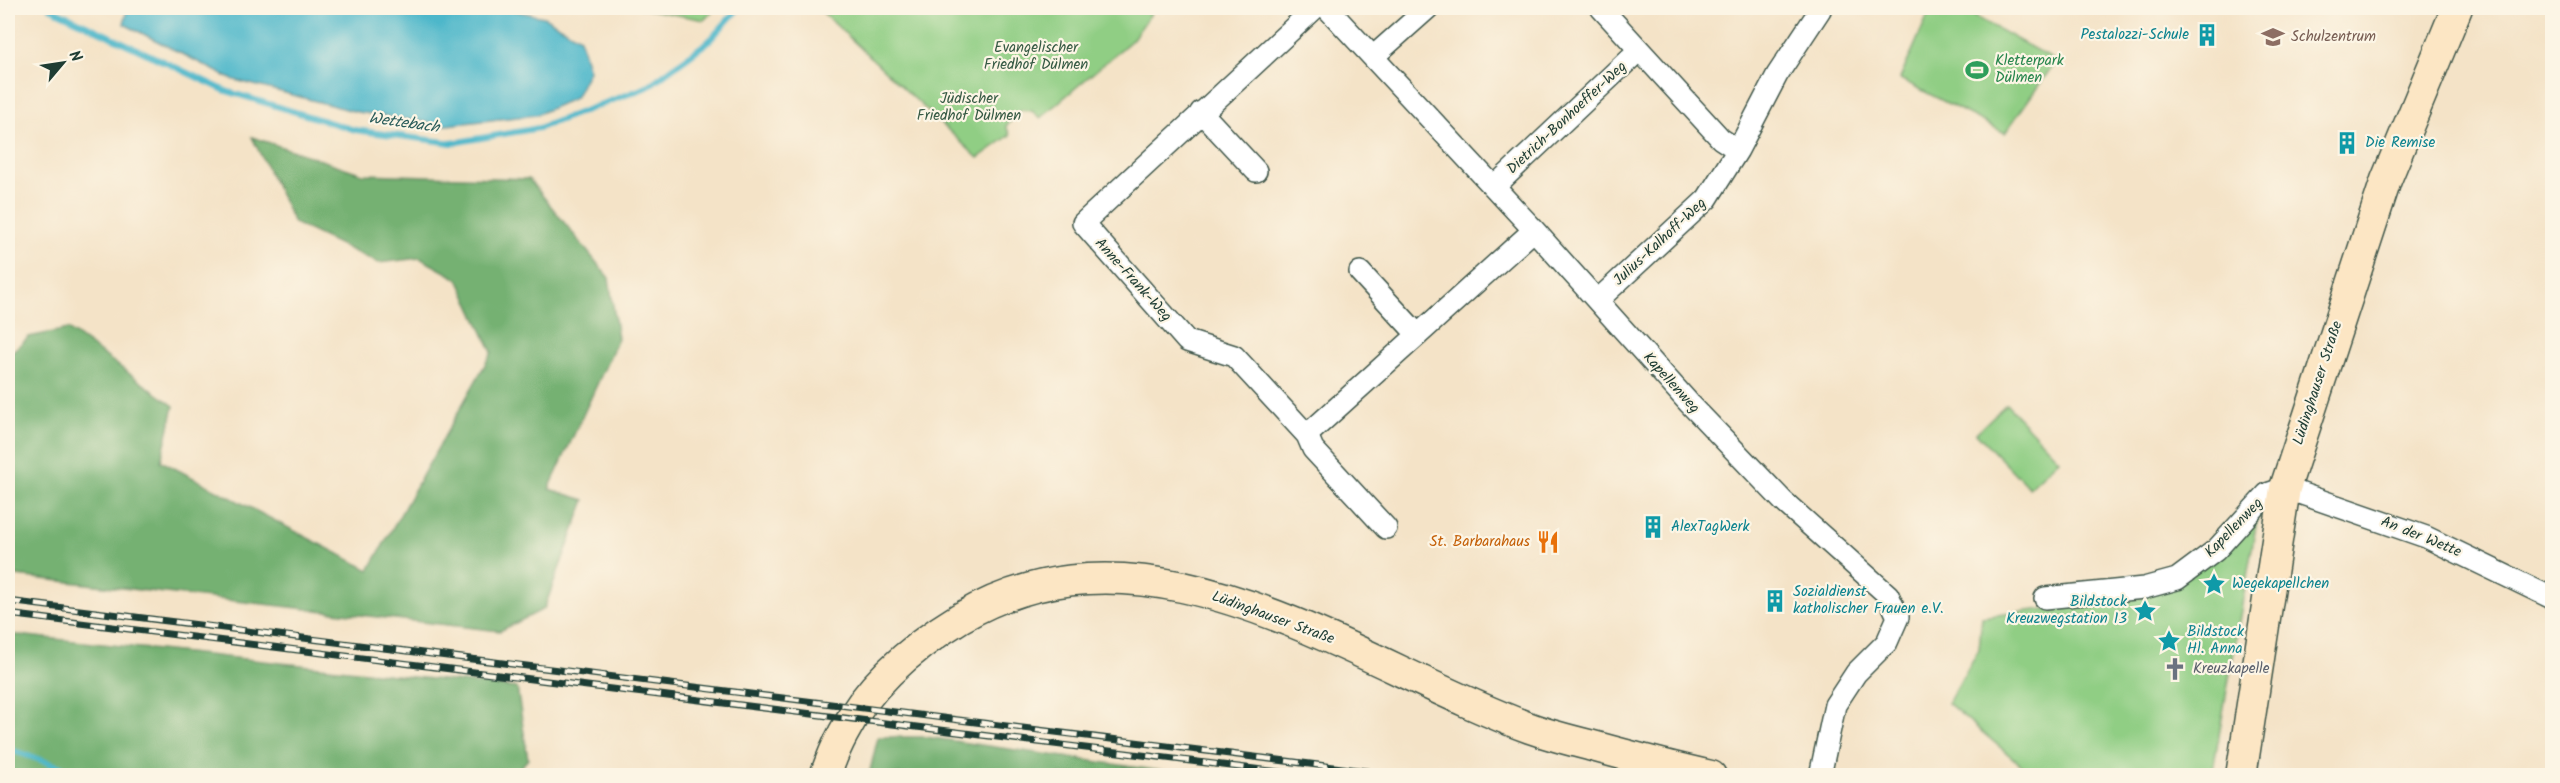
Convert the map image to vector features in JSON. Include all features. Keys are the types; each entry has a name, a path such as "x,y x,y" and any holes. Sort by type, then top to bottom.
{"street":[{"name":"Anne-Frank-Weg","path":"1315,8 1083,224 1187,341 1234,356 1307,435 1313,449 1386,528"},
{"name":"Kapellenweg","path":"1327,8 1534,230 1689,403 1783,501 1888,595 1898,617 1887,642 1856,673 1835,705 1820,776"},
{"path":"1374,56 1428,8"},
{"path":"1601,8 1722,139 1738,150"},
{"name":"Lüdinghauser Straße","path":"2241,776 2285,488 2386,180 2457,8"},
{"name":"Julius-Kalhoff-Weg","path":"1598,300 1707,199 1738,150 1777,75 1820,10"},
{"name":"Dietrich-Bonhoeffer-Weg","path":"1494,187 1640,50"},
{"path":"1201,112 1256,171"},
{"path":"1307,435 1534,230"},
{"path":"1360,272 1418,335"},
{"name":"Kapellenweg","path":"2045,598 2144,588 2177,579 2216,550 2267,494 2285,488"},
{"name":"An der Wette","path":"2285,488 2426,537 2553,598"},
{"name":"Lüdinghauser Straße","path":"825,776 843,732 874,688 902,660 948,626 990,601 1036,585 1069,580 1105,579 1146,580 1239,602 1291,621 1357,650 1437,690 1532,729 1668,767 1711,776"}],"green space":[{"path":"640,8 716,8 704,20"},
{"path":"818,8 1155,8 1132,40 1040,118 1032,111 1021,110 1006,126 1010,135 978,158"},
{"name":"Kletterpark Dülmen","path":"1931,8 1960,8 2056,61 2005,133 1900,79"},
{"path":"252,137 363,174 529,179 609,278 618,339 549,489 585,500 544,609 500,631 8,575 8,355 29,337 68,329 174,406 161,461 369,570 492,352 458,279 420,258 378,263 294,223"},
{"path":"2006,404 2059,460 2029,488 1976,433"},
{"path":"2258,514 2212,775 2033,775 1948,703 1979,649 1982,617 2145,596"},
{"path":"8,634 517,688 528,759 513,776 8,775"},
{"path":"878,737 926,737 1189,775 869,775"}],"water":[{"path":"127,8 502,8 544,17 580,38 589,71 575,98 536,115 447,125 357,112 231,79 124,24"}],"waterway":[{"name":"Wettebach","path":"50,8 226,91 355,130 452,143 539,128 647,87 709,41 739,8"},
{"path":"8,749 88,776"}],"railway":[{"path":"8,601 1406,776"},
{"path":"8,614 1311,776"}],"place":[{"name":"Pestalozzi-Schule","path":"2207,35"},
{"name":"Schulzentrum","path":"2273,37"},
{"name":"Kletterpark Dülmen","path":"1977,70"},
{"name":"Die Remise","path":"2347,143"},
{"name":"AlexTagWerk","path":"1653,527"},
{"name":"St. Barbarahaus","path":"1548,542"},
{"name":"Wegekapellchen","path":"2214,584"},
{"name":"Sozialdienst katholischer Frauen e.V.","path":"1775,601"},
{"name":"Bildstock Kreuzwegstation 13","path":"2145,611"},
{"name":"Bildstock Hl. Anna","path":"2169,641"},
{"name":"Kreuzkapelle","path":"2175,669"}],"park label":[{"name":"Evangelischer Friedhof Dülmen","path":"1036,56"},
{"name":"Jüdischer Friedhof Dülmen","path":"969,108"}]}
